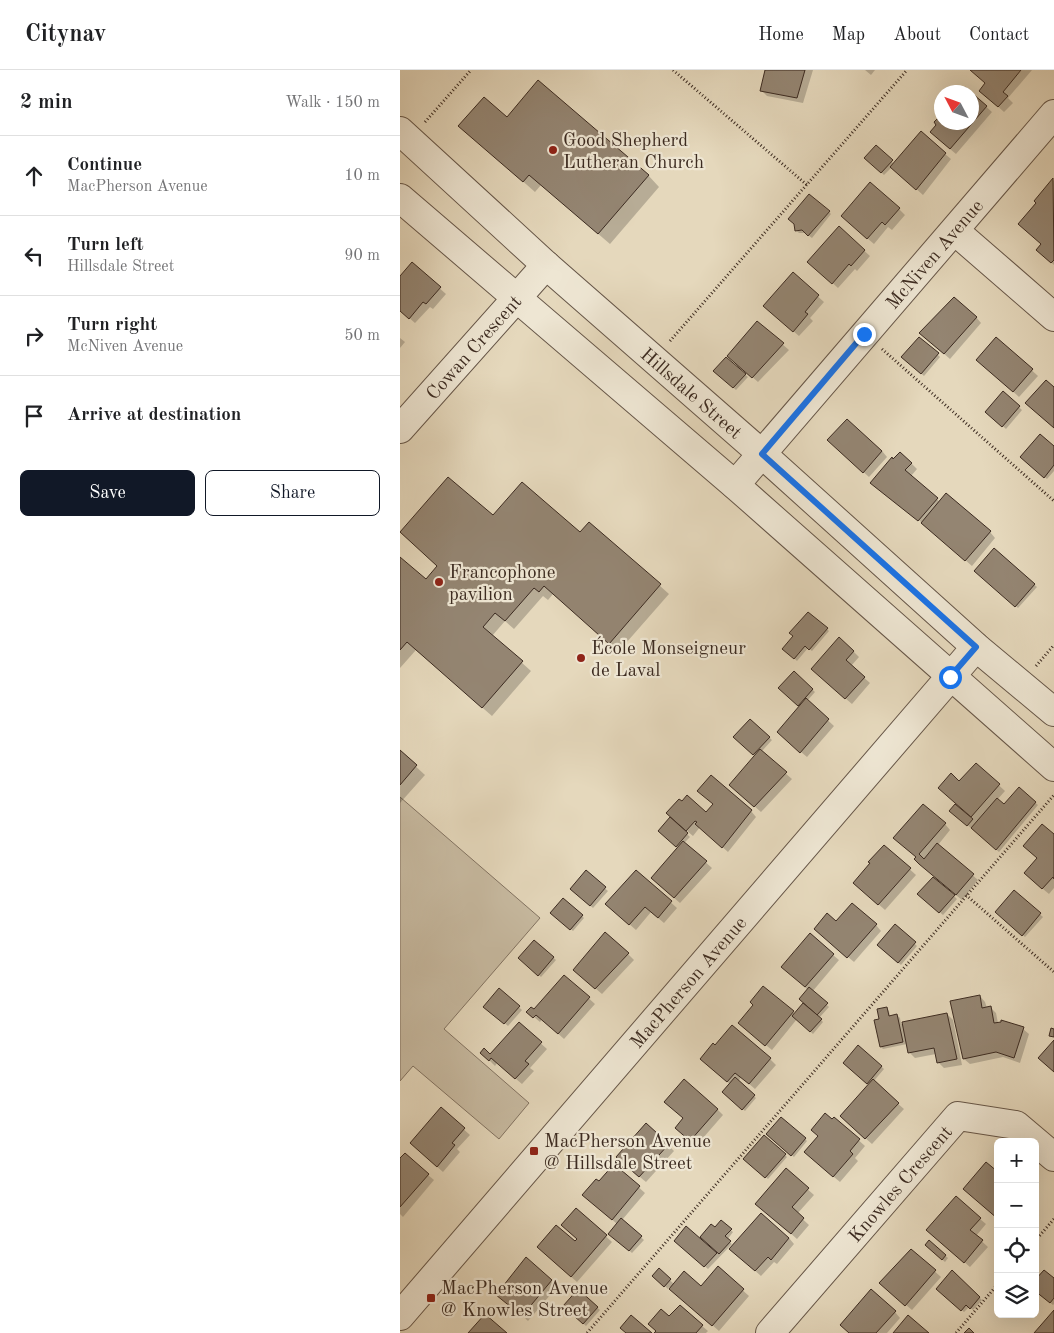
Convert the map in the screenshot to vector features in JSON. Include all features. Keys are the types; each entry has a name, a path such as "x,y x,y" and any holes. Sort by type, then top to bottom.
{"street":[{"name":"McNiven Avenue","path":"735,485 1054,114"},
{"name":"Hillsdale Street","path":"405,136 546,265 762,454 976,647 1054,712"},
{"path":"400,198 735,485 1054,767"},
{"path":"955,231 1054,317"},
{"name":"Cowan Crescent","path":"400,429 546,265"},
{"name":"MacPherson Avenue","path":"400,1316 976,647"},
{"name":"Knowles Crescent","path":"770,1333 958,1116 1016,1125 1054,1157"}],"path":[{"path":"405,136 471,70"},
{"path":"673,70 807,185"},
{"path":"655,359 907,70"},
{"path":"864,334 1054,501"},
{"path":"587,1333 1054,795"},
{"path":"966,895 1054,972"},
{"path":"1039,1236 1054,1219"},
{"path":"956,1333 994,1289"}],"shaded area":[{"path":"400,797 540,918 444,1029 529,1103 499,1139 413,1066 400,1081"}],"building":[{"path":"765,70 805,70 797,98 760,91"},
{"path":"970,70 1021,70 1003,92 1008,96 998,107 979,91 985,83"},
{"name":"Good Shepherd Lutheran Church","path":"538,80 649,175 598,234 529,175 523,182 458,126 484,97 507,117"},
{"path":"979,99 987,106 979,115"},
{"path":"934,127 934,130 966,130 950,149 930,132"},
{"path":"921,131 946,153 916,190 890,167"},
{"path":"876,145 893,160 881,173 864,158"},
{"path":"1053,178 1054,260 1051,263 1036,250 1041,244 1018,224 1036,203 1034,201"},
{"path":"870,182 900,208 885,225 882,222 867,239 841,216"},
{"path":"809,194 830,211 808,236 802,230 795,231 794,224 788,219"},
{"path":"839,226 865,250 851,266 849,264 832,284 807,262"},
{"path":"412,262 441,287 426,304 423,302 409,319 400,311 400,276"},
{"path":"793,272 819,295 805,312 808,314 793,332 763,306"},
{"path":"954,297 977,317 944,354 919,333"},
{"path":"757,321 784,343 752,378 727,356"},
{"path":"919,337 939,353 921,374 901,357"},
{"path":"996,337 1033,369 1013,392 976,360"},
{"path":"726,357 746,374 733,388 713,371"},
{"path":"1046,380 1054,387 1054,428 1025,403"},
{"path":"1003,391 1020,406 1002,427 985,412"},
{"path":"847,419 882,451 863,473 827,440"},
{"path":"1040,434 1054,446 1054,465 1044,478 1020,457"},
{"path":"900,452 912,463 905,470 938,498 918,521 870,483 892,457 893,459"},
{"name":"École Monseigneur de Laval","path":"448,477 493,515 522,482 580,532 589,522 661,584 609,644 544,586 539,592 534,588 505,621 495,613 483,627 523,661 482,708 407,642 400,650 400,557 426,579 437,566 400,532"},
{"path":"946,493 991,531 965,561 921,523"},
{"path":"994,548 1035,584 1015,607 974,571"},
{"path":"808,612 828,628 809,650 805,646 794,659 782,649 793,636 789,633"},
{"path":"839,637 854,651 846,660 865,677 845,699 811,669"},
{"path":"794,671 813,689 798,706 778,688"},
{"path":"806,698 829,719 800,753 777,732"},
{"path":"750,719 770,737 753,755 733,737"},
{"path":"760,749 787,772 754,807 729,785"},
{"path":"400,750 417,765 400,785"},
{"path":"976,763 1000,784 971,817 938,788 951,773 959,781"},
{"path":"711,775 752,810 722,848 695,824 697,822 695,821 686,831 666,813 679,799 682,801 687,795 706,812 713,804 697,791"},
{"path":"1019,787 1036,802 996,850 971,828 997,798 1004,804"},
{"path":"923,804 946,823 919,854 924,859 937,843 974,874 956,895 919,864 914,859 916,857 893,838"},
{"path":"955,804 973,819 967,826 949,811"},
{"path":"670,817 688,833 676,847 658,831"},
{"path":"1042,824 1054,834 1054,879 1053,877 1042,889 1024,873 1037,858 1023,846"},
{"path":"683,841 707,861 674,898 651,878"},
{"path":"884,845 911,868 878,905 853,883 870,863 868,862"},
{"path":"586,870 606,887 590,906 570,889"},
{"path":"636,870 672,901 658,918 645,907 629,925 605,904"},
{"path":"933,877 955,895 939,913 917,894"},
{"path":"1014,890 1041,913 1022,936 995,912"},
{"path":"563,898 583,915 570,930 550,913"},
{"path":"852,903 877,924 847,958 814,929 827,913 836,921"},
{"path":"895,924 916,942 898,963 877,945"},
{"path":"605,932 629,953 595,989 573,970"},
{"path":"810,933 834,954 805,987 781,967"},
{"path":"534,940 554,957 538,976 518,958"},
{"path":"564,975 590,997 558,1034 536,1015 533,1018 526,1012 531,1007 534,1009"},
{"path":"763,986 794,1011 765,1046 738,1023 753,1005 750,1002"},
{"path":"809,987 828,1003 817,1015 799,999"},
{"path":"499,988 520,1006 504,1024 483,1007"},
{"path":"980,995 982,1008 991,1006 994,1023 1001,1022 1001,1020 1024,1027 1014,1058 996,1052 963,1059 950,1001"},
{"path":"803,1003 822,1019 810,1032 792,1016"},
{"path":"887,1007 889,1016 897,1014 903,1042 880,1047 874,1020 879,1019 877,1009"},
{"path":"947,1013 957,1059 937,1063 934,1048 908,1053 902,1022"},
{"path":"519,1022 542,1042 525,1061 529,1064 515,1079 491,1058 489,1061 480,1053 484,1048 490,1054"},
{"path":"732,1025 771,1058 749,1084 735,1073 727,1082 700,1059"},
{"path":"1051,1028 1054,1029 1054,1037 1049,1036"},
{"path":"1054,1040 1054,1072 1038,1058"},
{"path":"858,1045 882,1066 867,1084 843,1063"},
{"path":"735,1077 755,1095 742,1110 722,1092"},
{"path":"684,1079 718,1109 690,1141 675,1128 683,1118 664,1102"},
{"path":"873,1079 899,1103 865,1139 840,1116"},
{"path":"441,1107 465,1128 452,1143 455,1145 437,1167 410,1143"},
{"path":"825,1113 832,1119 834,1117 860,1139 850,1151 853,1154 833,1177 804,1152 818,1136 811,1130"},
{"path":"781,1117 806,1138 791,1156 766,1134"},
{"path":"646,1123 669,1144 639,1177 616,1157"},
{"path":"764,1135 786,1154 765,1178 743,1159"},
{"path":"405,1153 429,1174 400,1207 400,1158"},
{"path":"986,1162 994,1169 994,1216 963,1189"},
{"path":"614,1164 640,1186 612,1220 582,1195 596,1179 599,1181"},
{"path":"786,1168 809,1188 792,1207 804,1218 791,1234 755,1204"},
{"path":"956,1196 981,1218 970,1230 983,1240 964,1263 926,1230"},
{"path":"576,1208 607,1235 571,1277 537,1247 556,1225 575,1241 577,1239 561,1225"},
{"path":"761,1213 789,1238 771,1260 768,1257 755,1271 729,1249"},
{"path":"621,1218 642,1236 629,1251 608,1234"},
{"path":"721,1220 732,1229 725,1236 731,1241 719,1254 700,1237 711,1224 715,1227"},
{"path":"686,1226 717,1253 704,1267 674,1241"},
{"path":"929,1240 946,1255 942,1260 925,1245"},
{"path":"911,1249 936,1270 905,1306 879,1283"},
{"path":"526,1257 552,1280 522,1316 496,1295"},
{"path":"718,1266 744,1289 712,1326 669,1289 684,1271 701,1286"},
{"path":"659,1268 671,1279 664,1287 652,1276"},
{"path":"952,1270 980,1297 970,1309 966,1305 961,1311 936,1289"},
{"path":"1044,1270 1054,1278 1054,1298 1050,1303 1039,1294 1039,1276"},
{"path":"578,1289 598,1307 583,1324 563,1306"},
{"path":"871,1289 896,1311 876,1333 849,1333 840,1325"},
{"path":"680,1305 703,1325 696,1333 654,1333 656,1331 648,1324 661,1309 669,1316"},
{"path":"1054,1310 1054,1333 1034,1333"},
{"path":"485,1314 507,1333 468,1333"},
{"path":"631,1315 652,1333 626,1333 620,1328"},
{"path":"908,1315 929,1333 893,1333"},
{"path":"969,1328 974,1333 964,1333"}],"place":[{"name":"Good Shepherd Lutheran Church","path":"553,150"},
{"name":"Francophone pavilion","path":"439,582"},
{"name":"École Monseigneur de Laval","path":"581,658"},
{"name":"MacPherson Avenue @ Hillsdale Street","path":"534,1151"},
{"name":"MacPherson Avenue @ Knowles Street","path":"431,1298"}],"route":[{"path":"864,334 762,454 976,647 950,677"}]}
